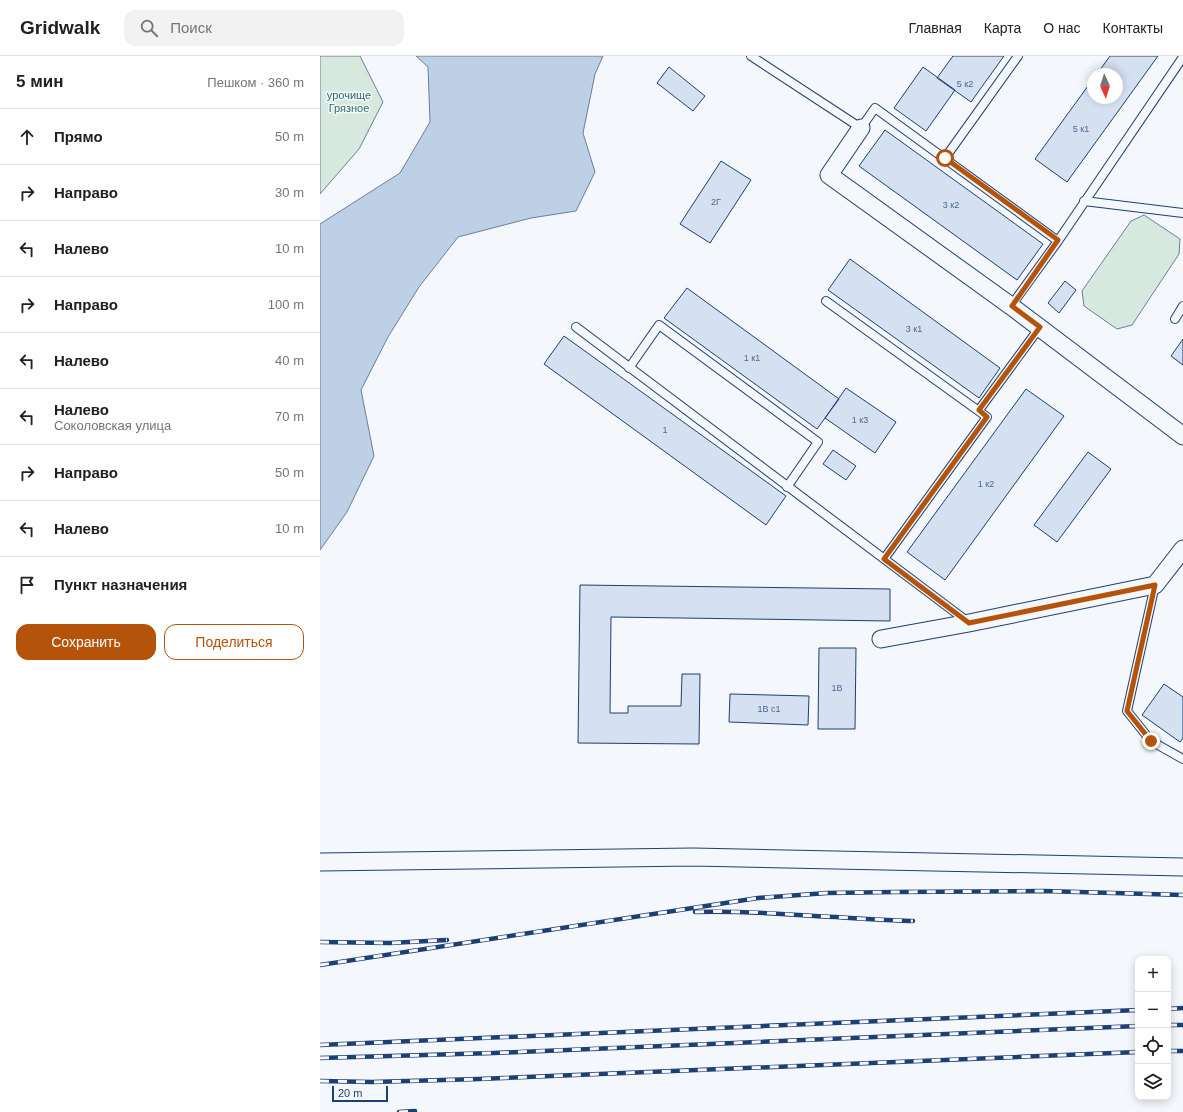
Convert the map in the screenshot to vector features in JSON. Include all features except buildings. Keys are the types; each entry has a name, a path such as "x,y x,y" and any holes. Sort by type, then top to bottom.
{"street":[{"path":"861,128 829,175 1012,306 1183,436"},
{"path":"881,639 969,623 1155,585 1183,549"},
{"path":"320,862 693,857 1183,867"}],"lane":[{"path":"751,56 861,128 875,108 1058,240"},
{"path":"945,158 1018,56"},
{"path":"1012,306 1183,58"},
{"path":"1084,201 1183,213"},
{"path":"826,301 987,417 884,559"},
{"path":"1175,319 1183,306"},
{"path":"629,368 660,325 818,442 787,487"},
{"path":"979,410 1040,327"},
{"path":"576,328 969,623"},
{"path":"1155,585 1127,711 1151,741 1183,759"}],"green space":[{"name":"урочище Грязное","path":"320,56 360,56 383,102 359,149 320,194"},
{"path":"1144,215 1180,239 1179,254 1132,325 1117,329 1084,306 1082,291 1131,221"}],"water":[{"path":"416,56 603,56 595,74 583,133 595,172 576,211 531,218 458,237 419,287 388,337 361,390 374,456 347,512 320,550 320,224 400,173 430,122 428,67"}],"railway":[{"path":"320,965 758,898 827,893 895,892 1044,891 1183,895"},
{"path":"695,912 748,912 913,921"},
{"path":"320,942 390,943 447,940"},
{"path":"1171,1009 1183,1008"},
{"path":"320,1045 1135,1010"},
{"path":"1171,1025 1183,1025"},
{"path":"320,1058 494,1053 1135,1026"},
{"path":"1171,1051 1183,1051"},
{"path":"320,1081 372,1082 479,1079 1135,1052"},
{"path":"399,1112 415,1111"}],"route":[{"path":"945,158 1058,240 1012,306 1040,327 979,410 987,417 884,559 969,623 1155,585 1127,711 1151,741"}]}
